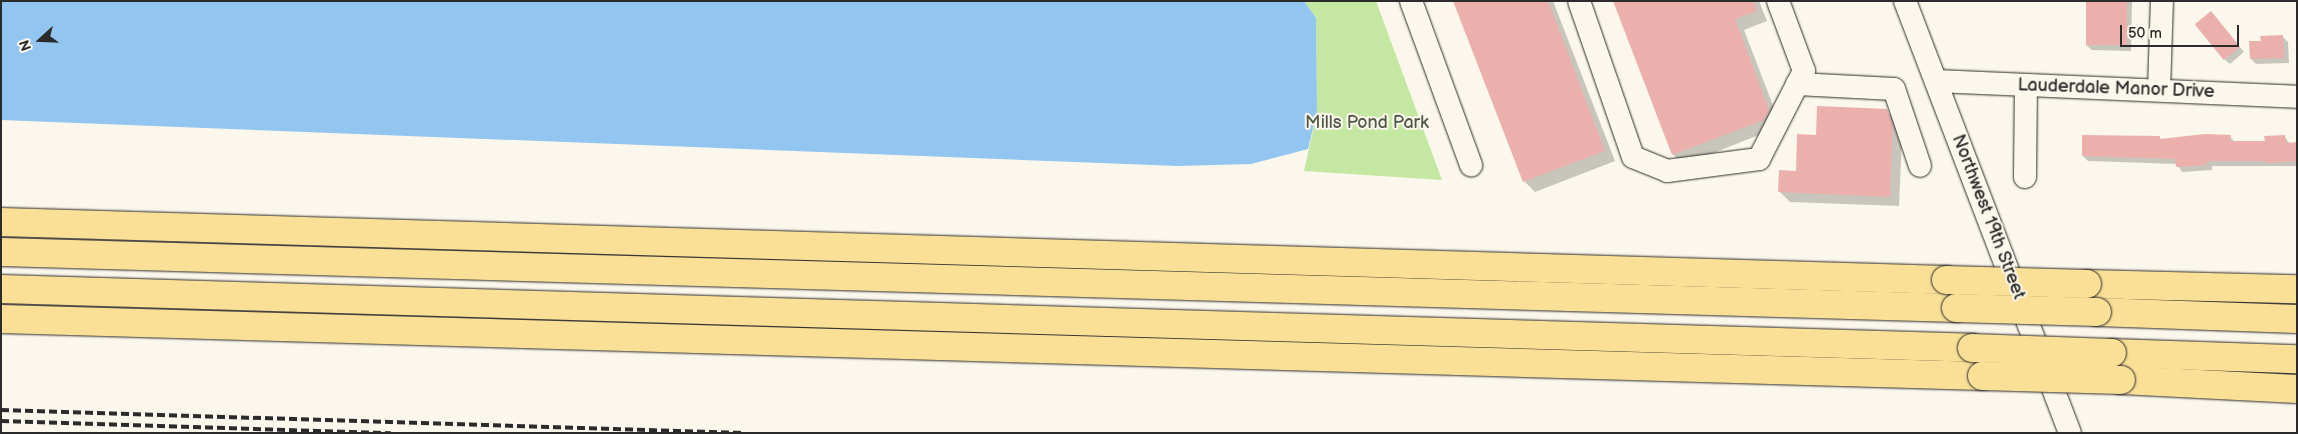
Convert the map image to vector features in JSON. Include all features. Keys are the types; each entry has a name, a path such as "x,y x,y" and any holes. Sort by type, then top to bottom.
{"highway":[{"path":"1,222 1946,280 2297,288"},
{"path":"1,252 2297,319"},
{"path":"1,289 2297,359"},
{"path":"1,318 2121,380 2297,389"}],"street":[{"path":"1411,1 1471,165"},
{"path":"1579,1 1633,157 1667,171 1759,159 1804,71 1778,1"},
{"name":"Northwest 19th Street","path":"1905,1 2070,433"},
{"path":"2159,90 2162,1"},
{"name":"Lauderdale Manor Drive","path":"1936,81 2297,96"},
{"path":"1797,84 1894,89 1920,166"},
{"path":"2025,177 2026,85"}],"green space":[{"name":"Mills Pond Park","path":"1304,1 1376,1 1442,180 1304,171 1317,112 1316,18"}],"water":[{"path":"1,1 1304,1 1316,18 1317,112 1308,149 1251,164 1178,166 1,120"}],"building":[{"path":"1453,1 1548,1 1605,151 1523,182"},
{"path":"1613,1 1754,1 1757,11 1735,19 1769,110 1764,120 1672,155"},
{"path":"2086,1 2127,1 2127,45 2086,45"},
{"path":"2211,11 2240,47 2224,60 2195,24"},
{"path":"2283,35 2284,58 2250,59 2249,41 2261,41 2260,36"},
{"path":"1817,106 1887,109 1893,126 1890,197 1778,192 1779,170 1796,171 1797,134 1816,135"},
{"path":"2205,134 2231,135 2230,141 2265,141 2264,136 2285,135 2286,143 2297,142 2297,161 2266,163 2266,161 2207,161 2207,165 2176,167 2175,159 2082,156 2082,135 2160,136 2160,139"}],"railway":[{"path":"1,410 744,433"},
{"path":"1,421 391,433"}]}
